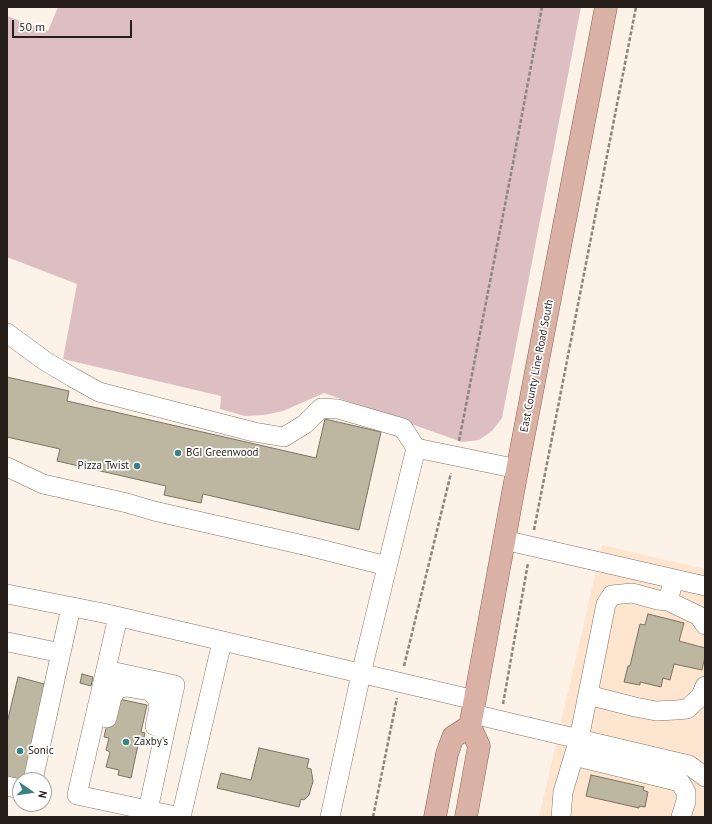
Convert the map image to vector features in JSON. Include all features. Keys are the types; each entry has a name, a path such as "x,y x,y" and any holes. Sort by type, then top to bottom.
{"main road":[{"name":"East County Line Road South","path":"473,713 504,540 606,7"},
{"path":"435,817 447,754 453,737 473,713"},
{"path":"466,817 479,746 473,713"}],"lane":[{"path":"7,333 45,361 99,392 254,432 284,437 305,424 321,408 338,409 402,428 416,448 518,469"},
{"path":"330,817 361,674 416,448"},
{"path":"7,467 42,484 387,566"},
{"path":"504,540 705,586"},
{"path":"668,601 674,579"},
{"path":"561,817 562,792 577,748 606,604 612,595 632,592 658,600 668,601 699,616 705,625"},
{"path":"7,594 118,617 400,683 473,713 501,721 680,782 686,792 686,801 681,817"},
{"path":"35,772 71,607"},
{"path":"118,617 77,795 181,817 222,642"},
{"path":"7,644 61,653"},
{"path":"106,670 175,685 148,810"},
{"path":"588,695 656,711 676,710 687,709 701,696 705,686"},
{"path":"86,760 99,749 112,697 117,689 126,687 150,691 157,698 159,707 152,738 160,754"},
{"path":"577,748 689,765 705,777"}],"path":[{"path":"373,817 400,683 455,456 510,179 542,7"},
{"path":"501,721 506,684 531,546 636,7"}],"shaded area":[{"path":"58,7 581,7 502,418 492,431 479,440 462,442 324,393 283,411 264,415 245,416 220,409 221,396 63,359 77,284 7,257 7,16 48,31"},
{"path":"602,545 705,569 705,817 539,817"}],"building":[{"name":"BGI Greenwood","path":"7,377 69,391 67,401 316,458 325,419 381,432 359,530 203,494 201,503 164,495 166,486 57,461 60,449 7,437"},
{"path":"648,614 684,623 679,641 705,648 702,670 674,664 670,680 663,678 661,687 640,682 640,685 624,682 628,666 630,666 640,624 645,625"},
{"path":"82,674 93,677 91,686 80,683"},
{"name":"Sonic","path":"18,677 48,685 28,772 12,772 12,779 7,779 7,723"},
{"name":"Zaxby's","path":"119,699 147,705 141,732 145,733 142,746 138,745 131,778 118,775 119,770 106,767 110,752 106,750 109,738 104,737 107,724 114,725"},
{"path":"259,748 309,759 307,768 311,769 313,781 309,795 304,800 301,799 299,807 217,788 221,773 251,780"},
{"path":"591,775 644,787 643,790 648,792 645,807 639,806 639,808 586,796"}],"place":[{"name":"BGI Greenwood","path":"178,453"},
{"name":"Pizza Twist","path":"137,466"},
{"name":"Zaxby's","path":"126,742"},
{"name":"Sonic","path":"20,751"}]}
